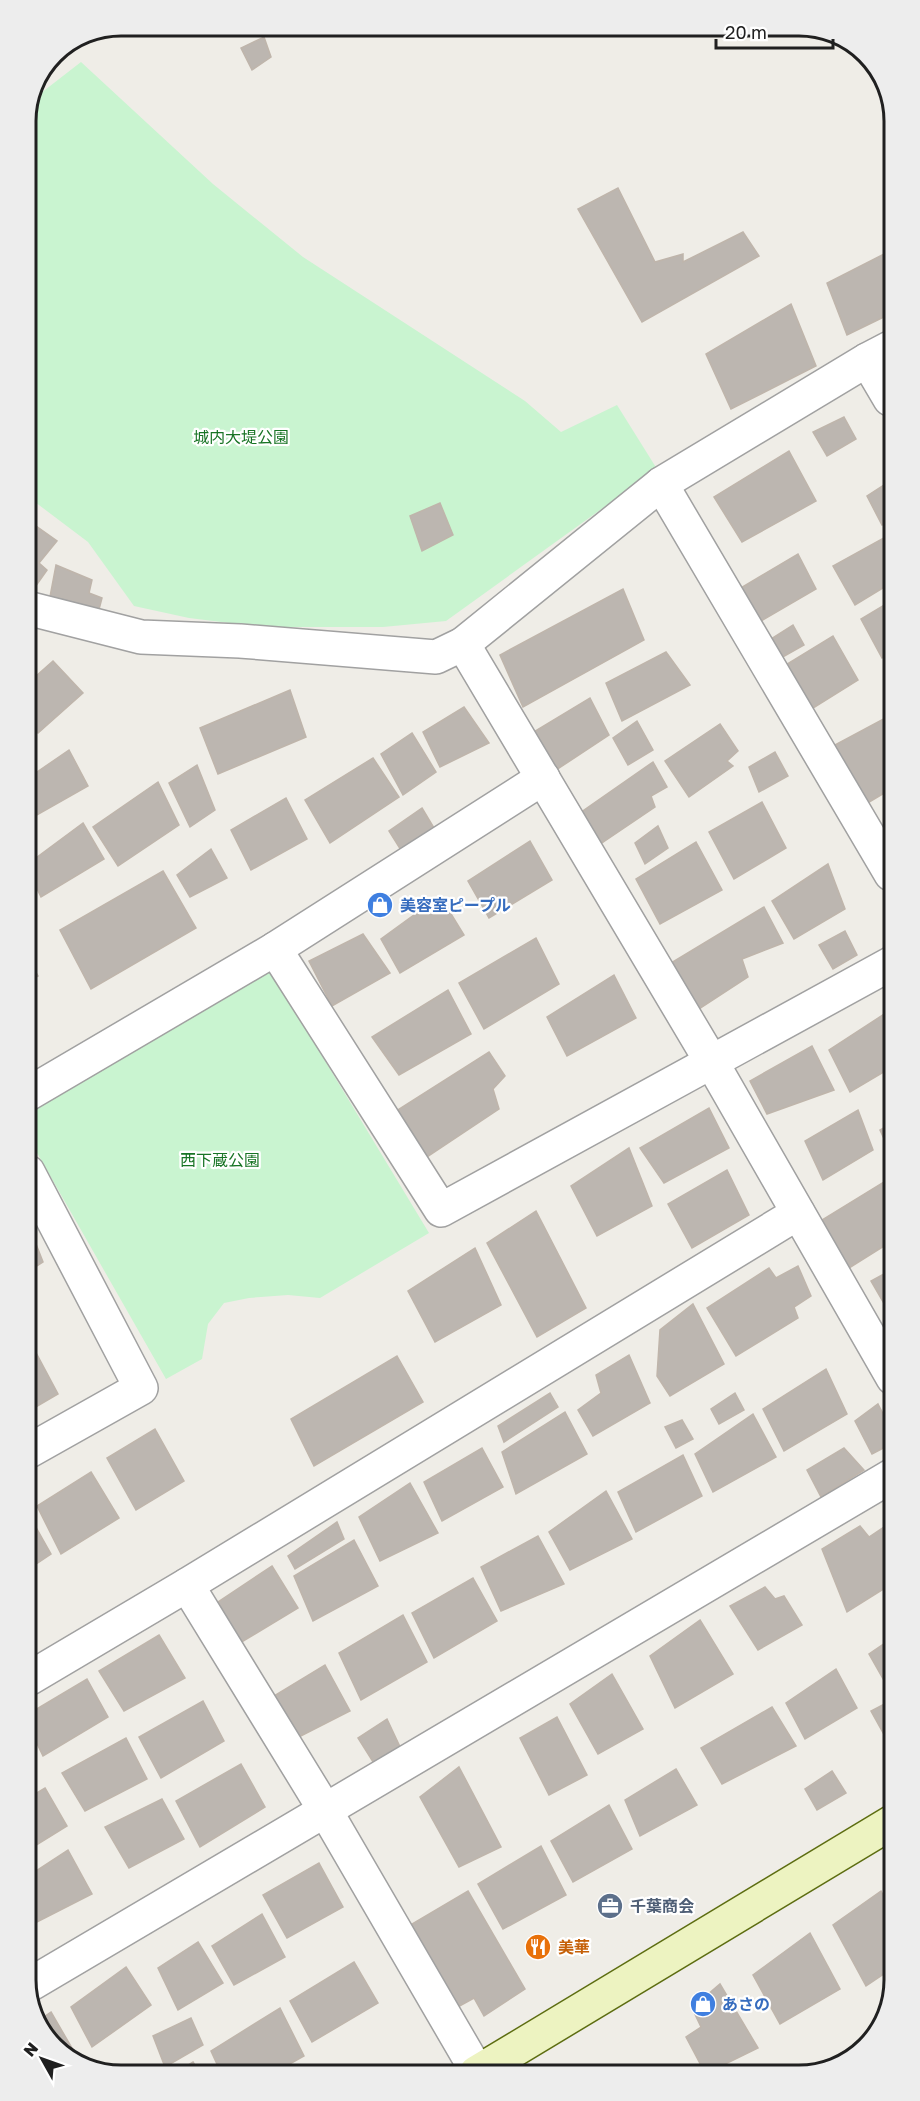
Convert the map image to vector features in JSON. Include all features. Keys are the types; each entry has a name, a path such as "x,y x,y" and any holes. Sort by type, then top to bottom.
{"street":[{"path":"36,610 141,636 240,641 435,657 463,644 661,484 878,354 884,376"},
{"path":"661,484 884,862"},
{"path":"463,644 711,1061 884,1362"},
{"path":"36,1089 275,949 543,778"},
{"path":"275,949 441,1210 884,967"},
{"path":"36,1187 141,1388 36,1447"},
{"path":"36,1674 187,1586 798,1213"},
{"path":"36,1981 884,1480"},
{"path":"187,1586 325,1810 473,2065"},
{"path":"489,2065 884,1827"}],"green space":[{"name":"城内大堤公園","path":"81,62 213,184 303,257 525,401 561,432 617,405 657,469 446,621 383,627 262,627 189,618 134,606 88,542 36,503 36,115 41,93"},
{"name":"西下蔵公園","path":"269,968 429,1233 320,1298 288,1295 249,1298 224,1303 208,1324 202,1359 166,1379 36,1151 36,1106"}],"building":[{"path":"264,37 271,57 252,70 241,48"},
{"path":"618,188 655,262 683,254 683,262 743,232 759,256 642,322 578,209"},
{"path":"884,254 884,317 847,335 827,283"},
{"path":"791,304 816,366 731,409 706,354"},
{"path":"844,417 856,439 827,456 813,432"},
{"path":"789,451 816,501 742,542 714,497"},
{"path":"884,485 884,524 882,525 867,496"},
{"path":"440,503 453,535 422,551 410,516"},
{"path":"36,526 57,541 39,563 47,570 36,586"},
{"path":"884,538 884,587 855,605 833,566"},
{"path":"798,554 816,589 756,624 739,589"},
{"path":"56,565 92,580 89,593 102,598 97,617 49,602"},
{"path":"623,589 644,640 523,707 500,655"},
{"path":"884,605 884,657 882,658 861,619"},
{"path":"793,625 804,645 781,658 771,639"},
{"path":"833,636 858,680 810,710 784,666"},
{"path":"666,652 690,685 622,721 606,683"},
{"path":"53,661 83,693 38,733 36,731 36,676"},
{"path":"290,690 306,737 218,774 200,728"},
{"path":"590,698 609,735 547,776 527,736"},
{"path":"464,707 489,743 440,767 423,732"},
{"path":"884,719 884,793 866,804 833,746"},
{"path":"637,721 653,750 628,765 613,738"},
{"path":"720,724 738,751 727,761 733,766 689,797 665,761"},
{"path":"412,733 436,772 403,795 381,754"},
{"path":"69,750 88,786 36,815 36,773"},
{"path":"775,752 788,776 759,792 749,767"},
{"path":"373,758 399,797 330,843 305,800"},
{"path":"653,762 667,787 651,796 655,807 593,849 577,815"},
{"path":"197,765 215,810 190,827 169,783"},
{"path":"158,782 179,825 118,866 93,827"},
{"path":"286,798 307,839 251,870 231,830"},
{"path":"762,802 786,848 734,879 709,832"},
{"path":"422,808 437,833 404,855 389,831"},
{"path":"83,823 104,859 41,897 36,887 36,858"},
{"path":"658,826 668,848 645,864 635,843"},
{"path":"530,841 552,880 489,918 468,881"},
{"path":"696,842 722,890 660,924 636,879"},
{"path":"211,849 227,878 190,897 177,875"},
{"path":"828,864 845,909 794,939 772,901"},
{"path":"163,871 196,928 91,989 60,930"},
{"path":"440,896 464,935 400,973 381,939"},
{"path":"764,907 783,943 742,959 748,977 699,1009 671,963"},
{"path":"845,931 857,955 833,969 819,945"},
{"path":"363,934 390,973 332,1006 309,961"},
{"path":"536,938 559,984 484,1029 459,983"},
{"path":"614,975 636,1018 567,1056 547,1017"},
{"path":"448,990 471,1034 399,1075 372,1037"},
{"path":"884,1014 884,1072 850,1092 829,1050"},
{"path":"812,1046 834,1090 767,1114 750,1081"},
{"path":"489,1052 505,1076 493,1089 499,1109 421,1161 393,1113"},
{"path":"709,1108 729,1148 664,1183 640,1148"},
{"path":"858,1110 873,1150 823,1180 805,1141"},
{"path":"629,1148 652,1206 597,1236 571,1186"},
{"path":"727,1170 749,1215 692,1248 668,1204"},
{"path":"884,1182 884,1246 846,1270 822,1220"},
{"path":"536,1211 586,1308 537,1337 487,1243"},
{"path":"36,1244 43,1262 36,1266"},
{"path":"475,1248 501,1305 435,1342 408,1291"},
{"path":"798,1266 811,1296 794,1307 798,1318 736,1356 707,1308 769,1268 776,1278"},
{"path":"884,1274 884,1303 871,1281"},
{"path":"693,1304 724,1364 670,1396 657,1376 660,1330"},
{"path":"36,1353 58,1394 36,1407"},
{"path":"629,1355 650,1403 593,1436 578,1410 601,1393 596,1375"},
{"path":"397,1356 423,1402 314,1466 291,1419"},
{"path":"826,1369 847,1414 784,1451 763,1409"},
{"path":"550,1393 558,1407 504,1442 498,1426"},
{"path":"735,1393 744,1410 719,1424 711,1409"},
{"path":"878,1404 884,1416 884,1448 872,1454 855,1421"},
{"path":"565,1412 587,1454 516,1494 502,1452"},
{"path":"753,1414 776,1457 713,1492 695,1454"},
{"path":"682,1420 693,1439 676,1448 665,1427"},
{"path":"155,1429 184,1481 136,1510 107,1458"},
{"path":"482,1448 503,1487 442,1521 424,1482"},
{"path":"844,1448 864,1470 821,1497 807,1470"},
{"path":"683,1455 702,1496 636,1532 618,1492"},
{"path":"91,1472 119,1518 61,1554 37,1506"},
{"path":"410,1483 438,1533 380,1561 359,1517"},
{"path":"606,1491 632,1539 570,1570 549,1532"},
{"path":"337,1522 344,1539 295,1569 288,1556"},
{"path":"860,1526 869,1537 884,1527 884,1589 847,1612 822,1549"},
{"path":"36,1527 51,1554 36,1564"},
{"path":"538,1536 564,1584 501,1611 481,1567"},
{"path":"354,1540 378,1586 313,1621 294,1576"},
{"path":"272,1566 298,1608 240,1643 218,1602"},
{"path":"473,1578 497,1621 434,1658 412,1613"},
{"path":"765,1587 775,1599 784,1596 802,1625 758,1650 730,1606"},
{"path":"403,1615 427,1662 361,1700 339,1653"},
{"path":"700,1620 733,1674 675,1708 650,1656"},
{"path":"159,1635 185,1678 124,1711 99,1671"},
{"path":"884,1644 884,1680 869,1654"},
{"path":"325,1665 350,1711 291,1741 269,1699"},
{"path":"836,1669 857,1708 805,1739 786,1703"},
{"path":"612,1674 643,1729 598,1754 570,1704"},
{"path":"87,1679 108,1717 43,1756 36,1741 36,1709"},
{"path":"203,1701 224,1741 161,1778 139,1737"},
{"path":"884,1704 884,1735 871,1711"},
{"path":"772,1707 796,1746 722,1784 701,1748"},
{"path":"557,1717 587,1775 549,1795 520,1738"},
{"path":"387,1719 401,1749 375,1765 358,1738"},
{"path":"126,1738 147,1779 85,1811 62,1773"},
{"path":"241,1764 265,1807 200,1847 176,1801"},
{"path":"459,1767 501,1847 459,1867 420,1797"},
{"path":"676,1769 697,1805 640,1836 625,1800"},
{"path":"832,1771 846,1793 817,1810 805,1789"},
{"path":"45,1788 67,1826 36,1845 36,1793"},
{"path":"162,1799 184,1839 129,1868 105,1827"},
{"path":"609,1805 632,1849 573,1882 551,1841"},
{"path":"541,1846 566,1895 503,1929 478,1884"},
{"path":"68,1850 92,1894 37,1922 36,1871"},
{"path":"319,1863 343,1907 287,1938 263,1895"},
{"path":"468,1891 525,1989 484,2016 474,1998 456,2008 407,1927"},
{"path":"881,1891 884,1897 884,1974 866,1986 833,1925"},
{"path":"262,1914 285,1957 234,1985 212,1946"},
{"path":"810,1933 840,1989 780,2024 753,1975"},
{"path":"198,1942 223,1983 178,2010 158,1968"},
{"path":"354,1962 378,2003 312,2042 290,2001"},
{"path":"126,1967 151,2005 92,2047 71,2007"},
{"path":"720,1984 758,2048 723,2065 701,2065 686,2037 701,2027 692,2008"},
{"path":"280,2008 304,2056 288,2065 217,2065 211,2051"},
{"path":"51,2012 61,2029 52,2029 45,2018"},
{"path":"191,2018 203,2045 168,2065 164,2065 153,2036"}],"place":[{"name":"美容室ピープル","path":"380,905"},
{"name":"千葉商会","path":"610,1906"},
{"name":"美華","path":"538,1947"},
{"name":"あさの","path":"703,2004"}]}
